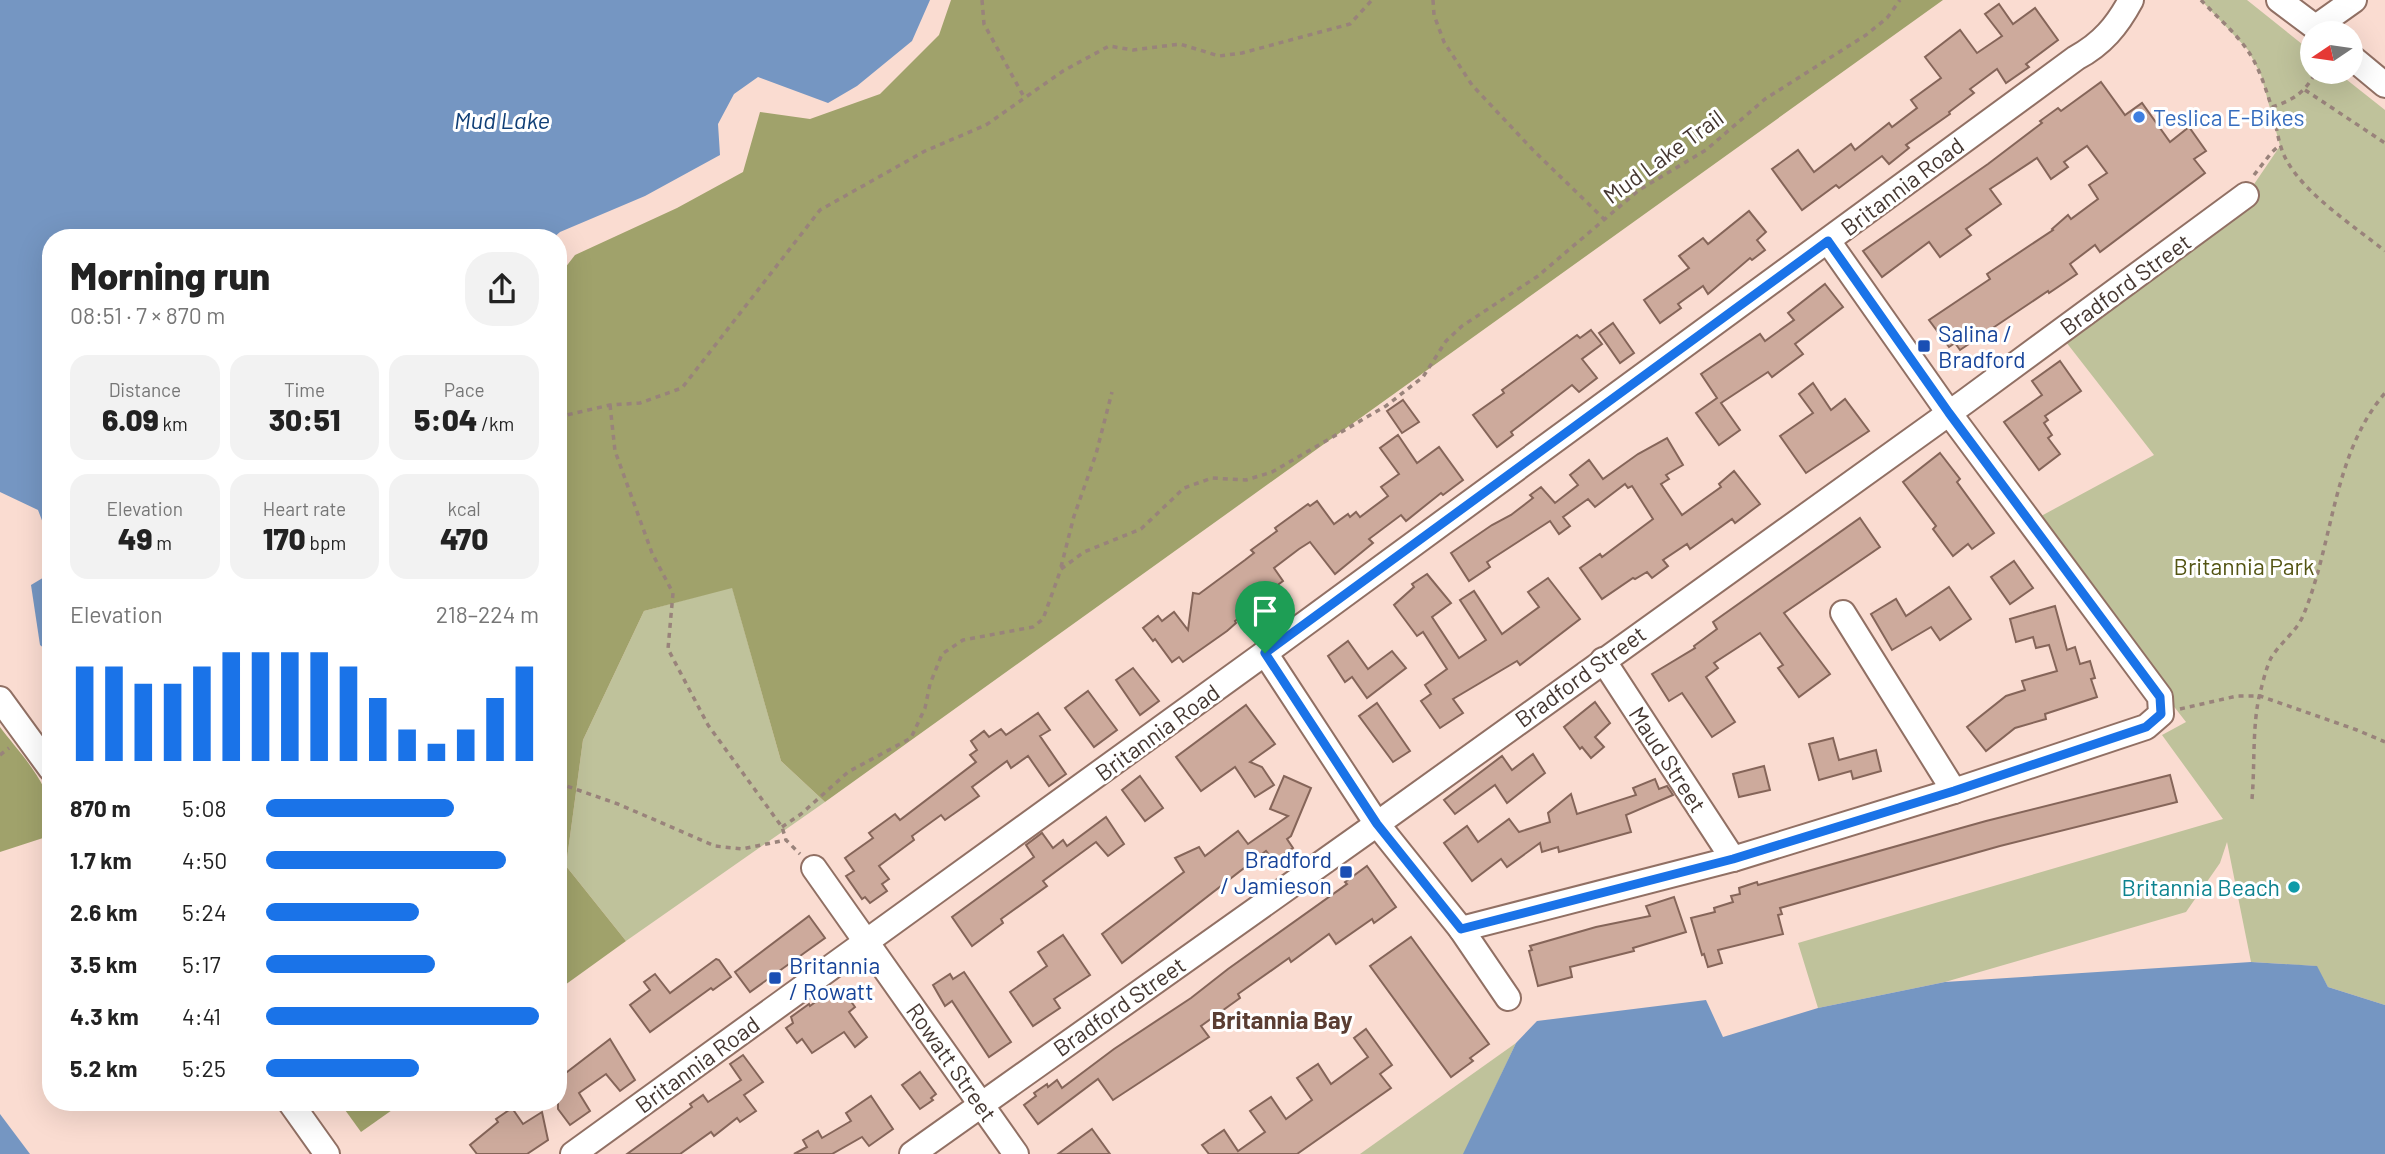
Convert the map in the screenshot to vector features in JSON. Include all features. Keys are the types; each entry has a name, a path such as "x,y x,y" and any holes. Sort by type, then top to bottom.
{"street":[{"name":"Britannia Road","path":"2076,58 2113,0"},
{"name":"Britannia Road","path":"573,1154 1265,653 2076,58 2094,48 2107,36 2131,0"},
{"path":"2279,0 2308,21"},
{"path":"2330,21 2354,0"},
{"path":"2363,67 2385,85"},
{"name":"Bradford Street","path":"912,1154 1949,413 2246,195"},
{"path":"1461,929 1733,859 1954,791 2146,727 2161,714 2160,697 1949,413 1828,241"},
{"path":"1843,613 1954,791"},
{"path":"1265,653 1377,824 1461,929 1508,999"},
{"name":"Maud Street","path":"1603,660 1733,859"},
{"path":"0,699 42,757"},
{"name":"Rowatt Street","path":"814,868 1016,1154"},
{"path":"296,1111 327,1154"}],"path":[{"path":"982,0 984,24 1024,97"},
{"path":"567,415 610,405 640,403 682,388 820,210 925,150 986,125 1063,71 1109,46 1133,50 1180,44 1219,55 1242,53 1350,24 1372,0"},
{"name":"Mud Lake Trail","path":"1433,0 1434,15 1444,42 1472,85 1532,149 1605,220 1639,190 1706,150 1765,99 1866,35 1887,18 1900,0"},
{"path":"2201,0 2248,50 2261,75 2287,162 2299,178 2329,207 2385,251"},
{"path":"2272,107 2295,98 2309,84"},
{"path":"2305,90 2385,143"},
{"path":"2246,195 2246,183 2280,145"},
{"path":"1060,573 1084,552 1141,529 1184,488 1212,478 1246,480 1272,472 1386,406 1423,377 1446,341 1462,326 1538,276 1605,220"},
{"path":"782,827 801,814 848,772 911,738 925,708 930,684 942,654 963,640 1033,627 1043,619 1060,573 1074,516 1096,454 1112,392"},
{"path":"2252,799 2260,696 2271,659 2302,618 2321,561 2351,446 2372,408 2385,393"},
{"path":"610,405 615,451 652,553 673,593 668,649 708,725 782,827 786,840 814,868"},
{"path":"2161,714 2237,696 2260,696 2385,742"},
{"path":"567,786 618,804 715,846 742,849 786,840"}],"green space":[{"path":"951,0 1943,0 825,802 781,761 732,588 644,611 583,740 567,859 567,265 575,255 677,208 743,172 760,112 810,119 880,94 939,35"},
{"name":"Britannia Park","path":"2201,0 2247,0 2300,42 2300,84 2352,84 2385,110 2385,1005 2328,987 2316,966 2251,962 2227,842 2220,863 2186,912 1945,982 1818,1008 1798,943 2223,819 2162,735 2186,722 2030,522 2154,455 2059,333 2246,196 2280,146 2261,75 2248,50"},
{"path":"732,587 781,761 825,802 626,941 567,867 567,859 583,740 644,611"},
{"path":"0,727 42,785 42,838 0,852"},
{"path":"567,867 626,941 567,984"},
{"path":"1516,1043 1464,1154 1360,1154"},
{"path":"346,1111 391,1111 361,1132"}],"water":[{"name":"Mud Lake","path":"0,0 930,0 912,41 857,86 828,103 758,77 734,94 718,124 720,155 645,196 567,229 42,229 42,520 38,510 0,492"},
{"path":"42,578 42,647 40,645 31,585"},
{"path":"2251,962 2317,966 2328,987 2385,1005 2385,1154 1463,1154 1516,1043 1537,1021 1706,1000 1723,1037 1818,1008 1945,982"},
{"path":"0,1114 30,1154 0,1154"}],"building":[{"path":"1999,4 2013,24 2035,8 2058,40 2026,64 2029,67 2006,83 1997,69 1970,89 1974,93 1949,112 1950,114 1906,145 1909,148 1889,164 1882,156 1839,188 1836,185 1802,210 1772,169 1798,150 1814,172 1851,144 1855,150 1889,123 1892,127 1917,108 1911,100 1941,78 1925,57 1960,30 1977,53 2002,36 1985,14"},
{"path":"2101,82 2125,115 2142,103 2170,142 2189,127 2206,151 2194,159 2205,173 2100,252 2095,245 2070,264 2077,274 1960,350 1955,343 1949,347 1929,320 1990,279 1987,274 2053,230 2068,215 2071,219 2098,199 2089,185 2107,173 2087,146 2064,162 2068,167 2051,179 2037,158 1990,189 2001,204 1966,229 1971,235 1940,257 1929,242 1882,277 1863,251 1988,164 2058,108 2061,111"},
{"path":"1749,211 1766,232 1757,240 1765,250 1752,260 1750,258 1708,294 1703,286 1678,304 1681,308 1660,323 1644,300 1689,268 1679,256 1703,238 1708,244"},
{"path":"1825,284 1843,307 1795,344 1803,354 1772,377 1768,372 1721,403 1740,430 1719,445 1696,413 1717,398 1701,374 1760,334 1765,341 1794,320 1788,313"},
{"path":"1613,323 1634,353 1620,363 1599,333"},
{"path":"1591,330 1602,344 1582,359 1597,378 1579,392 1572,385 1511,432 1513,435 1497,447 1473,415 1504,393 1502,390 1577,335 1580,338"},
{"path":"2060,361 2081,391 2045,416 2048,420 2044,423 2052,435 2048,438 2060,454 2039,470 2004,422 2042,395 2032,381"},
{"path":"1813,383 1831,410 1845,399 1869,431 1806,473 1780,436 1813,413 1799,394"},
{"path":"1403,400 1419,422 1402,433 1387,411"},
{"path":"1398,435 1417,463 1439,447 1463,480 1443,495 1441,493 1406,521 1401,515 1369,539 1373,543 1335,574 1310,542 1274,568 1283,581 1256,601 1258,604 1235,621 1227,631 1183,662 1179,657 1172,662 1143,628 1158,616 1162,621 1174,612 1188,630 1193,593 1199,594 1245,560 1254,553 1251,550 1277,531 1275,528 1308,504 1310,506 1317,501 1334,524 1348,514 1350,517 1356,512 1360,517 1388,496 1381,487 1399,474 1380,448"},
{"path":"1667,438 1683,465 1666,475 1669,479 1661,484 1682,515 1721,487 1719,484 1734,471 1760,504 1735,523 1732,519 1690,549 1687,544 1663,560 1668,566 1652,578 1647,572 1602,599 1580,568 1600,554 1602,557 1653,519 1632,486 1628,488 1625,484 1595,507 1588,499 1563,517 1570,526 1559,534 1550,521 1487,562 1490,567 1469,581 1451,553 1511,515 1533,498 1530,495 1541,487 1555,503 1578,485 1570,475 1589,460 1603,479 1638,454"},
{"path":"1940,453 1960,479 1957,482 1994,533 1972,549 1968,544 1953,556 1933,529 1936,526 1903,482"},
{"path":"1860,518 1880,547 1784,613 1830,674 1799,697 1778,668 1783,665 1760,633 1714,663 1718,668 1706,677 1735,722 1712,737 1682,693 1669,701 1652,674 1695,648 1694,646 1717,629 1713,622"},
{"path":"2014,561 2033,588 2010,604 1991,577"},
{"path":"1427,574 1451,603 1432,617 1459,658 1486,640 1460,600 1474,591 1502,634 1539,607 1528,592 1548,578 1580,619 1520,665 1517,661 1453,699 1463,713 1440,728 1421,701 1431,694 1425,685 1447,669 1423,632 1417,636 1394,605 1414,587 1412,584"},
{"path":"1949,587 1971,619 1940,640 1931,627 1892,650 1871,614 1896,599 1906,616"},
{"path":"2055,606 2067,650 2075,647 2080,664 2090,661 2095,678 2091,679 2097,697 2045,714 2046,719 2015,728 1986,751 1967,727 2006,696 2025,690 2022,681 2057,671 2049,645 2036,648 2033,637 2016,642 2010,619"},
{"path":"1348,641 1368,669 1392,651 1406,668 1367,698 1352,677 1345,682 1328,656"},
{"path":"1133,668 1159,701 1140,715 1116,680"},
{"path":"1088,691 1117,730 1094,747 1065,708"},
{"path":"1595,702 1610,723 1595,737 1604,747 1591,758 1582,747 1580,749 1564,727"},
{"path":"1377,703 1410,751 1393,762 1359,716"},
{"path":"1246,705 1275,744 1250,762 1262,767 1274,785 1255,797 1235,767 1201,791 1176,757"},
{"path":"1038,713 1050,730 1040,736 1066,774 1049,786 1028,756 1011,768 1007,761 972,787 979,796 945,820 941,815 912,836 914,840 879,866 889,879 882,884 887,891 870,903 865,897 862,899 846,876 854,871 845,858 873,838 869,833 895,814 900,820 976,762 970,755 977,750 971,741 984,731 989,737 1001,729 1006,735"},
{"path":"1833,738 1839,760 1876,750 1881,771 1853,779 1851,771 1819,780 1809,744"},
{"path":"1533,754 1545,773 1507,803 1495,785 1455,814 1444,800 1502,756 1512,770"},
{"path":"1764,766 1770,790 1739,797 1733,774"},
{"path":"2170,775 2177,802 2000,846 1780,908 1782,914 1778,915 1783,934 1718,950 1722,963 1708,967 1704,954 1702,955 1691,918 1715,912 1714,908 1733,902 1731,896 1740,894 1739,888 1986,821"},
{"path":"1140,776 1163,808 1145,821 1122,790"},
{"path":"1284,776 1311,788 1291,836 1287,839 1293,848 1274,861 1266,851 1122,963 1102,934 1184,872 1175,858 1199,847 1205,856 1238,831 1248,844 1288,816 1270,809"},
{"path":"1655,779 1659,789 1667,786 1673,795 1626,815 1631,832 1559,852 1558,847 1542,852 1540,843 1507,867 1501,859 1472,881 1444,843 1467,826 1478,842 1509,819 1519,832 1550,822 1548,813 1571,794 1577,814 1636,795 1633,788"},
{"path":"1106,817 1124,844 1108,856 1096,842 1043,881 1047,886 1001,919 1003,923 972,946 952,917 1034,857 1026,845 1042,833 1053,848 1063,840 1067,846"},
{"path":"1367,866 1396,907 1374,923 1372,919 1336,944 1329,934 1291,962 1289,958 1238,994 1240,998 1201,1026 1209,1037 1113,1100 1098,1079 1038,1124 1024,1105 1036,1096 1034,1093 1057,1080 1062,1088 1114,1049 1191,998 1347,884 1345,882"},
{"path":"1674,897 1686,932 1633,948 1634,951 1570,967 1572,977 1538,986 1530,946 1596,927 1650,916 1646,906"},
{"path":"809,916 825,938 750,992 735,972"},
{"path":"1063,935 1090,975 1054,999 1060,1008 1033,1026 1010,992 1047,966 1038,952"},
{"path":"1411,937 1489,1044 1470,1058 1473,1061 1451,1077 1370,966"},
{"path":"716,959 731,977 713,990 711,988 650,1032 630,1005 650,990 644,982 655,974 670,993"},
{"path":"964,972 1011,1042 989,1057 952,1001 945,1006 933,985 950,974 953,979"},
{"path":"842,989 855,1007 849,1012 867,1037 855,1047 844,1032 812,1053 802,1039 797,1043 786,1028 793,1023 791,1017 826,994 829,998"},
{"path":"1366,1029 1392,1065 1380,1074 1391,1088 1297,1154 1209,1154 1202,1145 1224,1130 1238,1151 1265,1132 1250,1111 1271,1097 1286,1119 1312,1100 1297,1078 1318,1064 1331,1084 1368,1057 1354,1038"},
{"path":"610,1039 635,1080 620,1091 606,1074 579,1093 590,1111 570,1125 560,1111 567,1111 567,1072"},
{"path":"743,1055 763,1082 744,1095 756,1111 740,1122 737,1118 714,1136 711,1132 680,1154 627,1154 692,1107 690,1104 703,1095 708,1102 741,1080 730,1064"},
{"path":"920,1072 936,1094 931,1098 933,1100 920,1109 902,1085"},
{"path":"871,1096 893,1129 869,1146 862,1137 832,1154 794,1154 807,1147 803,1140 818,1131 822,1138 851,1121 846,1113"},
{"path":"508,1111 514,1111 523,1124 542,1112 548,1140 527,1154 477,1154 470,1145 498,1122 496,1119"},
{"path":"1092,1129 1110,1154 1058,1154"}],"place":[{"name":"Teslica E-Bikes","path":"2139,117"},
{"name":"Salina / Bradford","path":"1924,346"},
{"name":"Bradford / Jamieson","path":"1346,872"},
{"name":"Britannia Beach","path":"2294,887"},
{"name":"Britannia / Rowatt","path":"775,978"}],"district":[{"name":"Britannia Bay","path":"1282,1019"}],"route":[{"path":"1828,241 1949,413 2160,697 2161,714 2146,727 1880,814 1733,859 1461,929 1377,824 1265,653 1828,241"}]}
